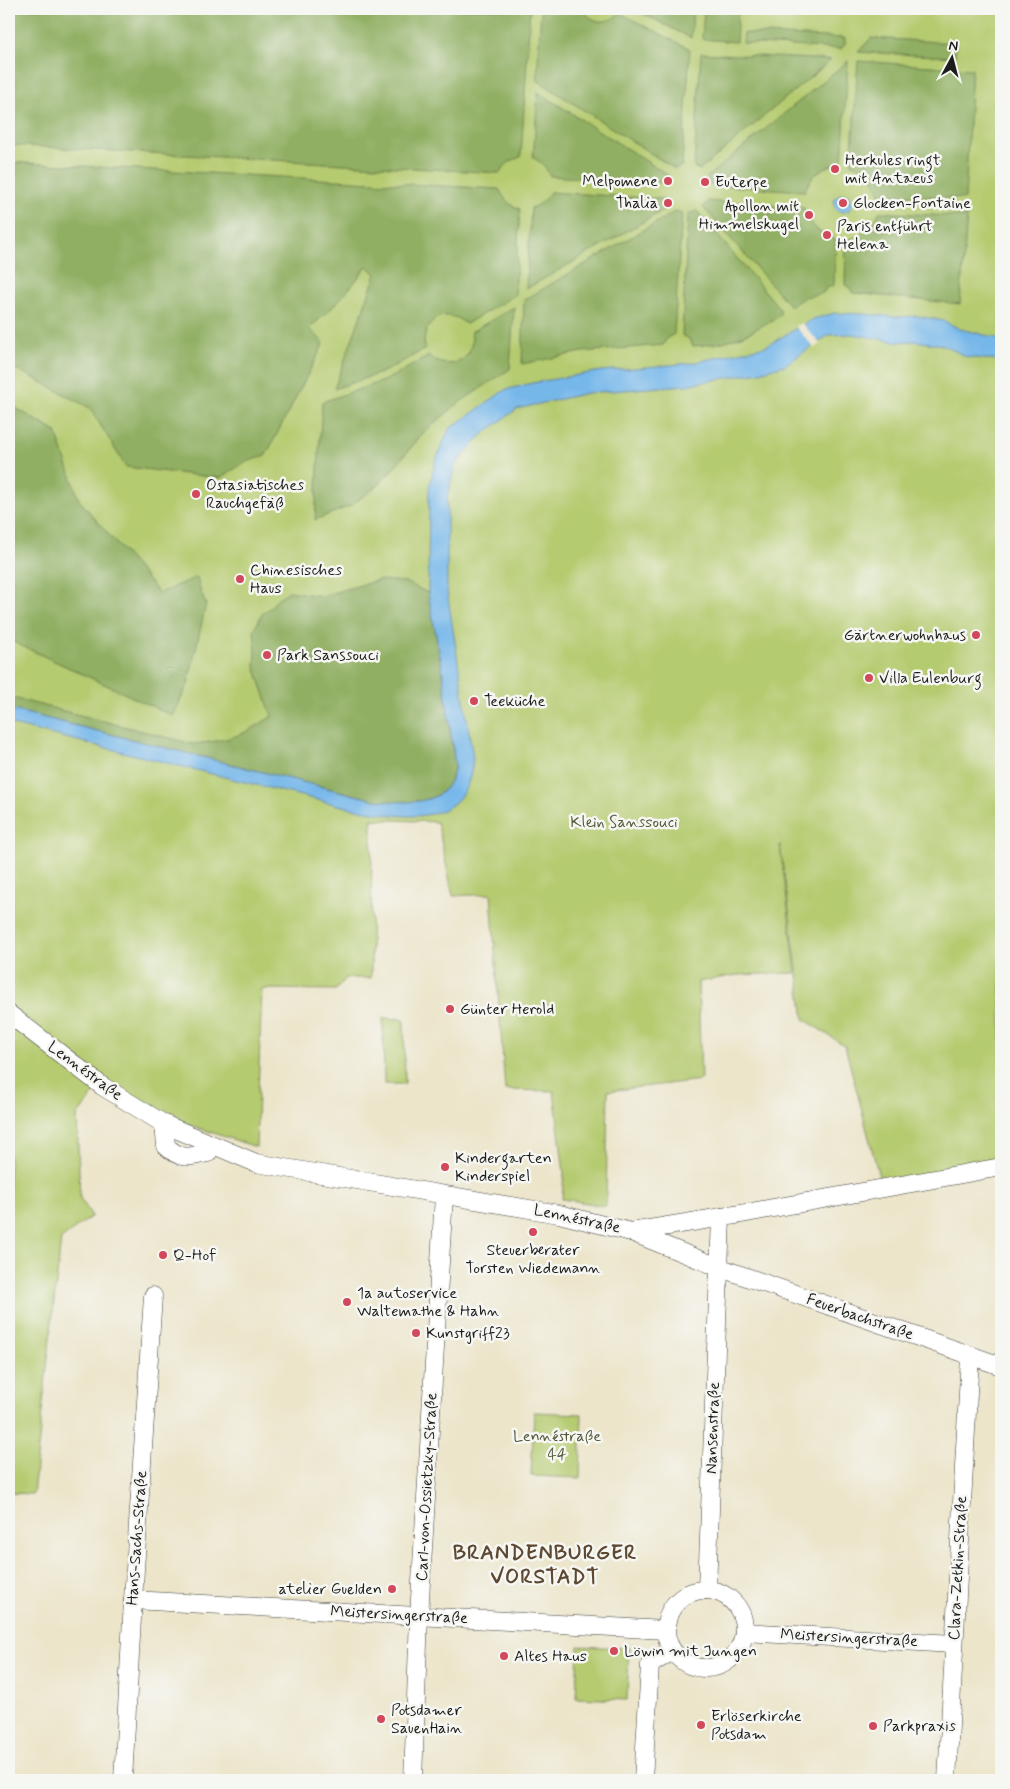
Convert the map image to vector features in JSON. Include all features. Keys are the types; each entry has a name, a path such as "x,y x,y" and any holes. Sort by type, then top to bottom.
{"street":[{"name":"Lennéstraße","path":"9,1014 102,1086 164,1124 208,1155 559,1214 631,1232 1001,1167"},
{"name":"Carl-von-Ossietzky-Straße","path":"413,1780 420,1616 444,1194"},
{"path":"718,1267 721,1217"},
{"name":"Feuerbachstraße","path":"631,1232 718,1267 1001,1366"},
{"name":"Nansenstraße","path":"707,1590 718,1267"},
{"name":"Hans-Sachs-Straße","path":"124,1780 133,1600 153,1296"},
{"name":"Clara-Zetkin-Straße","path":"947,1780 970,1356"},
{"path":"707,1590 719,1592 730,1599 738,1608 743,1619 744,1632 742,1644 726,1663 715,1668 703,1669 691,1666 680,1660 672,1651 667,1641 665,1630 667,1617 677,1601 694,1591 707,1590"},
{"name":"Meistersingerstraße","path":"133,1600 665,1630"},
{"name":"Meistersingerstraße","path":"744,1632 954,1644"},
{"path":"643,1780 650,1665 672,1651"}],"green space":[{"name":"Park Sanssouci","path":"9,9 1001,9 1001,1167 882,1188 845,1046 804,1019 780,845 796,973 737,975 698,982 701,1080 608,1091 606,1206 562,1199 564,1173 554,1091 505,1090 491,894 453,896 437,822 372,819 371,978 346,978 336,990 262,989 256,1147 165,1117 131,1098 9,1006"},
{"path":"9,9 530,9 521,157 509,163 500,173 9,145"},
{"path":"541,9 583,9 591,18 600,21 610,20 620,13 690,49 682,166 675,169 537,80"},
{"path":"634,9 693,9 691,38"},
{"path":"704,9 738,9 736,42 702,39"},
{"path":"744,33 845,38 845,44 841,49 743,43"},
{"path":"871,38 956,43 955,57 858,52"},
{"path":"701,53 831,60 700,170 694,167"},
{"path":"848,61 842,163 819,171 805,191 710,185 707,177"},
{"path":"858,61 972,69 965,199 880,194 869,175 851,164"},
{"path":"538,92 668,175 663,183 550,176 543,165 533,158"},
{"path":"9,162 499,189 508,202 520,209 515,295 466,324 450,316 442,316 435,319 426,331 424,339 425,349 383,372 334,389 376,274 367,266 340,299 309,328 324,343 266,455 244,463 220,478 126,467 90,408 9,365"},
{"path":"550,192 664,199 669,207 526,289 531,208 542,202"},
{"path":"708,201 804,208 809,219 820,232 836,240 834,285 827,287 823,293 805,297 790,306 703,207"},
{"path":"676,211 682,213 674,334 667,338 663,345 582,352 522,364 524,300"},
{"path":"697,211 780,309 780,315 759,328 739,337 718,343 693,346 689,339 682,335 688,214"},
{"path":"879,212 967,217 960,304 853,293 845,285 846,240 862,234 871,227"},
{"path":"514,307 510,369 460,402 424,432 380,484 350,506 315,520 322,402 386,380 429,356 445,364 460,361 470,350 472,342 471,332"},
{"path":"9,404 56,432 79,500 159,593 197,577 206,604 188,684 173,716 9,640"},
{"path":"379,580 405,582 428,593 442,667 455,766 448,785 434,797 414,802 375,800 9,709 9,697 193,744 235,736 252,729 272,716 255,667 254,630 262,614 277,599 289,591 321,596"},
{"path":"383,1018 404,1019 405,1084 384,1084"},
{"path":"9,1024 96,1091 77,1116 80,1198 92,1216 61,1239 33,1494 9,1493"},
{"name":"Lennéstraße 44","path":"534,1412 582,1414 580,1478 531,1476"},
{"path":"578,1646 629,1648 627,1700 576,1698"}],"water":[{"name":"Glocken-Fontaine","path":"839,194 847,194 852,199 850,210 839,212 834,207 834,199"},
{"path":"835,313 897,317 918,316 944,321 960,329 1001,339 1001,361 967,357 943,345 915,341 896,342 852,334 829,335 785,365 760,372 686,385 587,393 517,409 482,435 455,465 447,498 447,591 473,758 468,783 458,800 443,810 426,815 405,816 342,806 9,724 9,709 375,800 414,802 434,797 448,785 455,766 442,667 428,593 429,488 435,462 449,429 505,390 532,383 601,371 692,363 766,346 813,319"}],"pier":[{"path":"802,323 820,344 814,348 795,326"}],"place":[{"name":"Herkules ringt mit Antaeus","path":"835,169"},
{"name":"Melpomene","path":"668,181"},
{"name":"Euterpe","path":"705,182"},
{"name":"Thalia","path":"668,203"},
{"name":"Glocken-Fontaine","path":"843,203"},
{"name":"Apollon mit Himmelskugel","path":"809,215"},
{"name":"Paris entführt Helena","path":"827,235"},
{"name":"Ostasiatisches Rauchgefäß","path":"196,494"},
{"name":"Chinesisches Haus","path":"240,579"},
{"name":"Gärtnerwohnhaus","path":"976,635"},
{"name":"Park Sanssouci","path":"267,655"},
{"name":"Villa Eulenburg","path":"869,678"},
{"name":"Teeküche","path":"474,701"},
{"name":"Günter Herold","path":"450,1009"},
{"name":"Kindergarten Kinderspiel","path":"445,1167"},
{"name":"Steuerberater Torsten Wiedemann","path":"533,1232"},
{"name":"Q-Hof","path":"163,1255"},
{"name":"1a autoservice Waltemathe & Hahn","path":"347,1302"},
{"name":"Kunstgriff23","path":"416,1333"},
{"name":"atelier Guelden","path":"392,1589"},
{"name":"Löwin mit Jungen","path":"614,1651"},
{"name":"Altes Haus","path":"504,1656"},
{"name":"Potsdamer SauenHain","path":"381,1719"},
{"name":"Erlöserkirche Potsdam","path":"701,1725"},
{"name":"Parkpraxis","path":"873,1726"}],"district":[{"name":"BRANDENBURGER VORSTADT","path":"545,1565"}],"park label":[{"name":"Klein Sanssouci","path":"624,822"}]}
